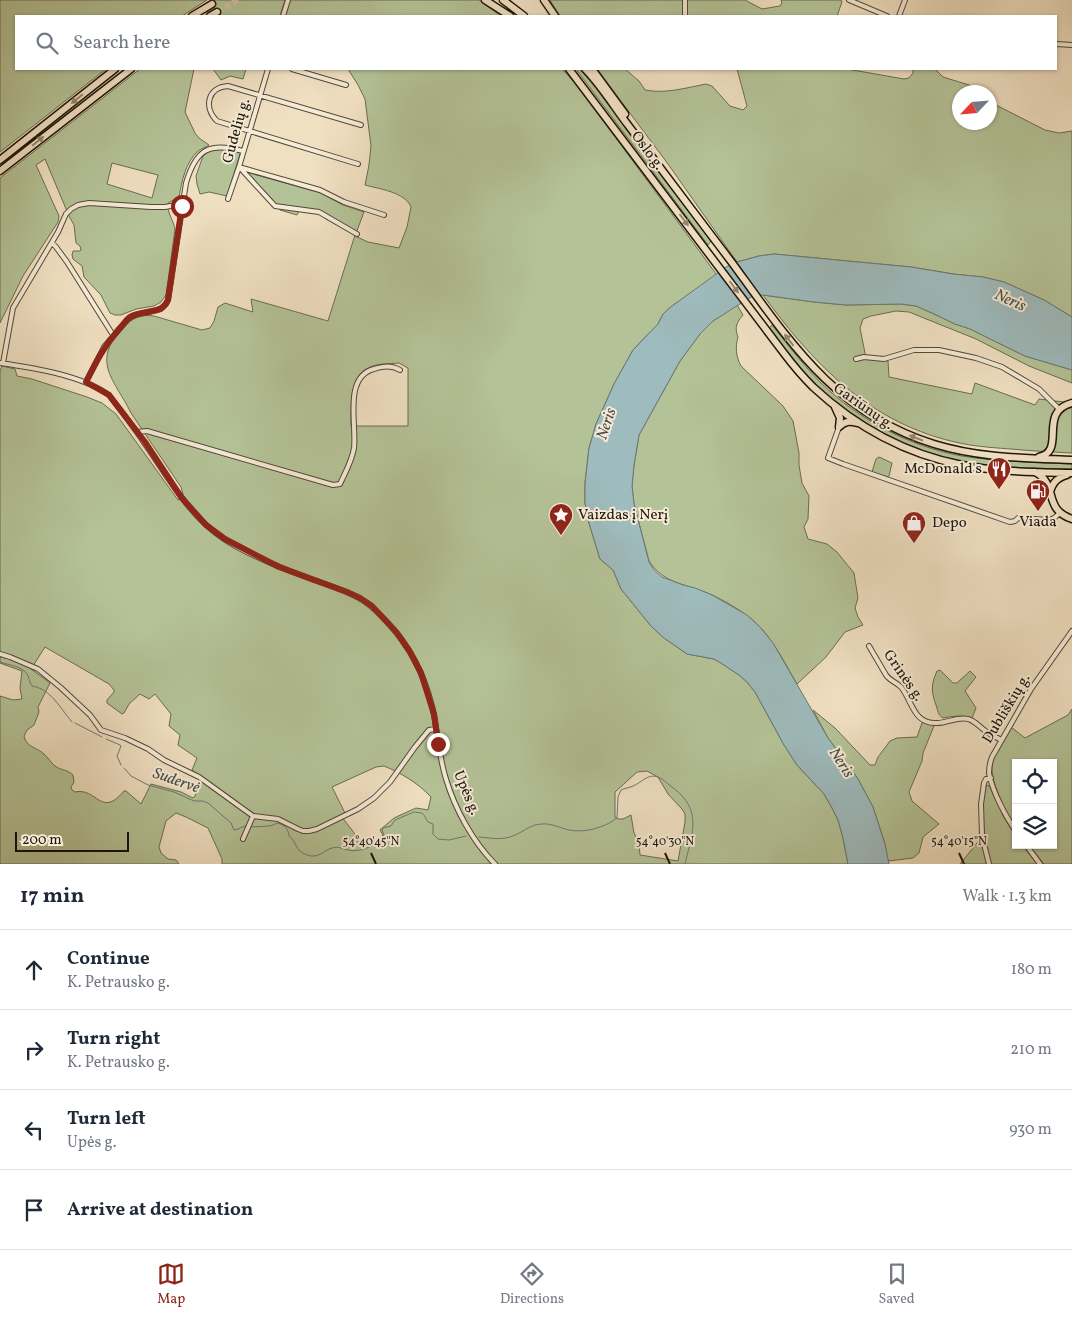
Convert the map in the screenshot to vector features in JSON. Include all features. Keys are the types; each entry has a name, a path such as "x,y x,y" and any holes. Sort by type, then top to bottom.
{"highway":[{"path":"485,0 508,15"},
{"path":"491,0 509,15"},
{"path":"503,0 523,15"},
{"path":"544,0 554,15"},
{"path":"194,15 212,4"},
{"path":"212,15 217,12"},
{"path":"0,160 114,70"},
{"path":"0,171 130,70"},
{"name":"Oslo g.","path":"570,70 705,248"},
{"name":"Oslo g.","path":"586,70 715,240"},
{"path":"593,70 657,157 688,203"},
{"name":"Gariūnų g.","path":"715,240 793,345 821,376 856,406 885,424 949,449 997,456 1071,460"},
{"name":"Gariūnų g.","path":"705,248 765,328 812,386 861,424 900,446 937,459 981,468 1072,473"},
{"path":"1033,458 1049,453 1055,414 1059,409 1072,403"},
{"path":"833,404 840,418 838,427"},
{"path":"838,427 848,421 861,424"},
{"path":"1052,437 1055,453 1058,456 1071,460"},
{"path":"1033,472 1044,478 1054,506 1072,519"},
{"path":"1050,492 1058,479 1072,473"}],"street":[{"path":"283,15 288,0"},
{"path":"685,0 685,15"},
{"path":"849,0 885,15"},
{"path":"860,5 862,0"},
{"path":"899,15 905,0"},
{"path":"1057,44 1072,45"},
{"name":"Gudelių g.","path":"228,199 240,167 243,151 268,70"},
{"path":"295,70 346,85"},
{"path":"358,164 216,120 212,116 209,106 213,92 225,86 361,125"},
{"path":"86,382 104,347 131,317 158,310 168,300 182,206 192,166 201,154 208,149 228,147 243,151"},
{"path":"240,167 320,190 344,202 384,215"},
{"path":"240,167 275,206 319,212 357,234"},
{"path":"1,363 13,308 52,243 66,214 71,209 78,205 89,204 151,207 182,206"},
{"path":"52,243 67,262 113,335"},
{"path":"856,359 864,357 884,359 914,350 939,350 976,358 1002,367 1029,383 1059,409"},
{"name":"Upės g.","path":"1,363 86,382 109,395 188,506 206,525 239,548 279,567 347,592 372,606 397,633 416,663 426,686 434,714 442,763 451,794 472,836 494,864"},
{"path":"137,432 147,431 333,485 340,484 351,460 354,446 354,403 358,380 366,371 382,367 389,366 400,370"},
{"path":"838,427 828,458 834,461 1010,522 1018,518 1049,520 1060,512"},
{"name":"Dubliškių g.","path":"988,864 982,836 980,804 984,783 986,779 991,778 989,768 992,757 1030,688 1072,631"},
{"name":"Grinės g.","path":"869,646 888,679 896,682 901,687 916,715 921,719 936,723 963,718 968,719 977,723 988,733 1000,740"},
{"path":"0,654 38,668 86,711 101,730 125,738 164,760 199,776 253,816 278,819 303,831 317,829 358,809 374,798 390,782 414,747 429,730 436,729"},
{"path":"991,778 1004,812 1012,825"},
{"path":"243,839 253,816"},
{"path":"1029,849 1040,864"}],"green space":[{"path":"0,0 207,0 184,15 15,15 15,70 105,70 0,152"},
{"path":"210,0 285,0 280,15 218,15"},
{"path":"290,0 479,0 500,15 285,15"},
{"path":"550,0 745,0 762,9 780,6 781,0 841,0 842,2 837,15 559,15"},
{"path":"139,70 194,70 185,112 195,133 209,145 198,151 190,161 181,185 179,197 168,203 168,210 175,229 166,295 161,302 154,306 136,309 121,315 110,313 101,295 84,277 82,266 73,259 73,251 80,251 80,246 76,243 74,225 45,159 36,165 59,216 58,222 23,276 0,323 0,178","holes":["112,163 158,175 152,198 107,184"]},
{"path":"214,70 246,70 243,79 230,76 221,80"},
{"path":"349,70 563,70 576,84 717,275 663,314 658,324 633,350 614,384 596,424 589,448 585,503 589,523 600,559 613,570 621,589 651,626 687,654 714,659 721,663 739,675 755,692 797,765 824,794 832,808 838,820 848,864 222,864 222,859 208,828 176,813 166,821 159,847 161,853 168,859 176,860 179,864 0,864 0,696 13,700 22,699 20,688 22,671 0,663 0,371 2,366 15,369 17,376 32,379 102,403 116,414 178,500 184,498 181,487 131,413 113,381 107,361 108,351 113,340 123,328 137,317 154,316 202,330 210,328 218,307 225,303 253,312 251,299 328,321 355,235 320,214 299,211 297,215 280,210 246,172 321,193 343,205 364,212 355,236 368,242 399,248 407,227 411,207 408,202 398,195 365,185 371,146 365,99","holes":["399,363 408,368 408,426 351,426 352,393 357,378 362,372 372,366","45,647 109,684 114,692 107,700 107,703 122,714 140,694 149,699 155,694 171,714 169,726 180,735 178,745 197,758 192,770 203,778 193,798 181,792 151,784 141,804 126,791 116,799 104,802 89,794 72,790 73,775 55,766 45,755 29,745 24,736 27,730 34,725 39,712 38,707 50,683 31,669","384,766 403,775 421,787 431,797 428,810 416,808 394,818 380,830 383,835 378,841 363,847 354,837 355,834 341,816 345,813 332,787 376,767","647,771 658,777 668,794 685,814 678,861 640,855 639,843 634,833 631,815 623,819 615,817 615,792 637,772"]},
{"path":"577,70 582,70 598,90 709,238 711,241 708,245"},
{"path":"598,70 626,70 639,81 645,90 668,91 706,84 712,86 730,106 743,110 747,106 737,70 853,70 904,79 909,78 913,70 936,70 943,77 969,85 952,85 952,130 997,130 997,106 1045,130 1059,133 1072,131 1072,317 1044,300 1004,282 983,277 911,267 774,254 737,262 668,164"},
{"path":"217,149 239,152 240,154 227,196 209,192 200,194 196,176 203,156"},
{"path":"763,295 846,305 901,304 916,306 970,329 1025,356 1072,370 1072,383 1029,366 976,339 909,312 896,311 871,316 863,319 860,328 866,358 888,361 889,377 972,394 975,383 1035,405 1039,399 1072,403 1072,453 970,445 936,437 906,425 877,410 851,392 827,371"},
{"path":"737,305 743,315 736,327 738,337 736,352 739,363 783,406 793,421 802,483 809,496 808,519 804,527 808,539 827,544 837,552 854,573 858,598 855,608 863,625 845,632 826,657 797,684 775,646 754,621 720,599 669,579 655,569 649,561 634,504 632,486 639,435 680,361 700,334 713,321"},
{"path":"772,325 821,383 851,408 886,430 923,446 962,456 1003,461 1072,464 1072,469 1012,468 965,462 904,444 850,414 818,388 781,345 769,328"},
{"path":"879,457 892,463 889,476 887,477 872,472 876,459"},
{"path":"940,670 953,683 957,683 970,671 976,677 965,691 976,708 972,718 958,716 943,718 939,714 932,688 937,671"},
{"path":"1072,709 1072,864 1044,864 1032,849 1057,849 1057,759 1012,759 1012,821 994,781 992,766 997,751 1011,727 1025,738 1068,715"},
{"path":"813,710 835,728 870,765 875,765 878,757 890,741 897,738 917,737 922,723 925,722 934,726 909,792 912,801 939,824 923,837 919,853 913,858 888,861 885,844 873,807 858,779 828,738"},
{"path":"987,785 989,786 1012,831 1012,849 1025,849 1037,864 991,864 982,812 984,792"},
{"path":"981,838 987,864 960,864"}],"water":[{"name":"Neris","path":"774,254 911,267 983,277 1004,282 1044,300 1072,317 1072,370 1025,356 970,329 916,306 901,304 846,305 763,295 751,297 713,321 700,334 680,361 639,435 632,486 634,504 649,562 662,577 712,595 747,615 773,643 828,738 858,779 873,807 885,844 889,864 848,864 838,820 832,808 824,794 797,765 755,692 739,675 721,663 714,659 687,654 651,626 621,589 613,570 600,559 585,503 589,448 596,424 614,384 633,350 658,324 663,314 726,267 759,256"}],"waterway":[{"name":"Sudervė","path":"0,662 25,671 32,686 50,695 72,722"},
{"name":"Sudervė","path":"75,723 102,737"},
{"name":"Sudervė","path":"106,739 121,746 117,756 121,765"},
{"name":"Sudervė","path":"124,768 131,776 148,785 174,792 194,801 208,803 231,823 234,830 245,826"},
{"name":"Sudervė","path":"479,837 506,838 538,824 549,824 575,831 600,827 617,818 618,797 621,790 653,776 662,779 678,792 692,813 693,829 685,864"},
{"name":"Sudervė","path":"251,827 270,826 278,823 287,829 289,836 298,849 311,856 334,847 353,851 367,848 383,837 383,828 391,826 395,820 414,812 422,813 428,822 433,824 433,834 438,839 449,840 466,836"}],"tunnel":[{"path":"217,12 238,0"}],"place":[{"name":"McDonald's","path":"999,490"},
{"name":"Viada","path":"1038,512"},
{"name":"Vaizdas į Nerį","path":"561,536"},
{"name":"Depo","path":"914,544"}],"route":[{"path":"182,206 166,304 158,310 134,315 128,319 104,347 86,382 109,395 145,442 181,497 206,525 239,548 279,567 347,592 372,606 397,633 421,673 434,714 438,744"}]}
